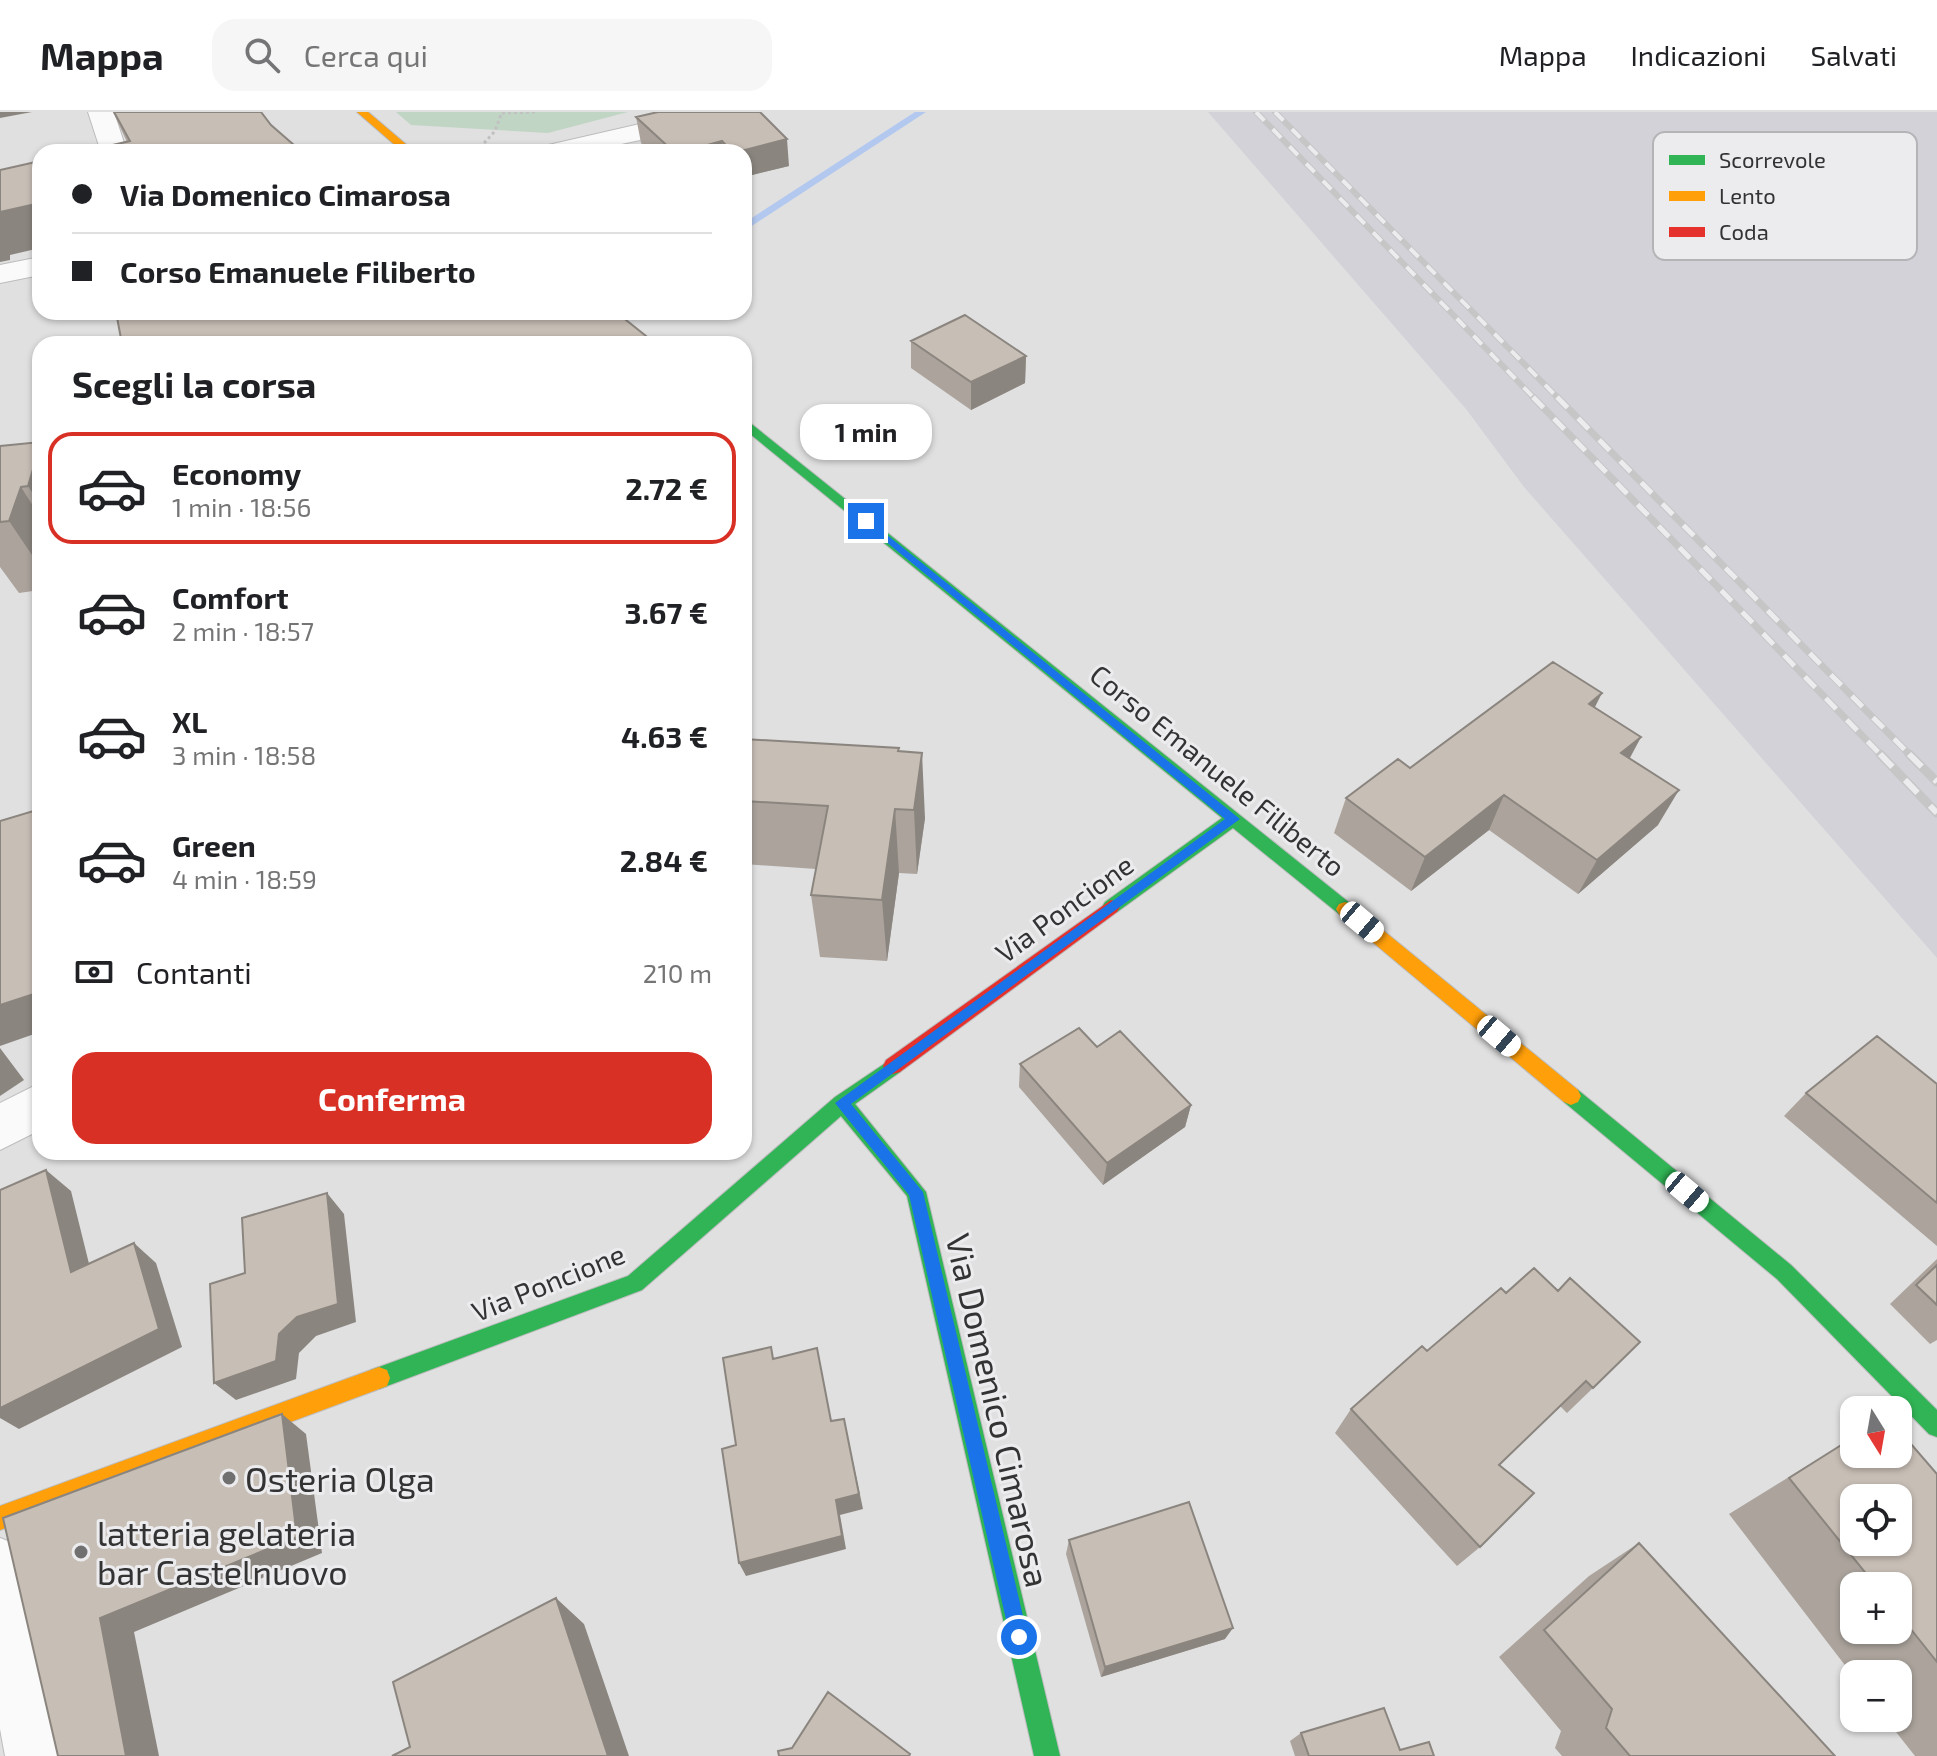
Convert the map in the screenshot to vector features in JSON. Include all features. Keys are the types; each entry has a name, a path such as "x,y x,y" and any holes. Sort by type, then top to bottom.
{"main road":[{"path":"362,112 400,144"},
{"name":"Corso Emanuele Filiberto","path":"752,428 1784,1272 1937,1426"},
{"name":"Via Poncione","path":"0,1518 635,1283 842,1103 1233,819"},
{"name":"Via Domenico Cimarosa","path":"842,1103 916,1192 1047,1756"}],"street":[{"path":"101,112 110,144"},
{"path":"583,144 734,112"},
{"path":"0,274 32,268"},
{"path":"0,1129 32,1109"},
{"path":"0,1567 36,1756"}],"path":[{"path":"483,144 495,131 502,112 536,112"}],"shaded area":[{"path":"1208,112 1937,112 1937,958 1524,487 1466,409"}],"green space":[{"path":"396,112 628,112 548,133 411,125"}],"building":[{"path":"114,112 261,112 293,144 117,144 130,141"},
{"path":"658,112 760,112 787,139 752,148 752,144 725,144 722,141 711,144 665,144 636,117"},
{"path":"32,163 32,205 0,212 0,170"},
{"path":"965,315 1026,356 971,382 911,341"},
{"path":"118,320 626,320 646,336 120,336"},
{"path":"32,443 32,473 28,486 21,487 9,521 0,522 0,446"},
{"path":"1553,662 1602,693 1589,704 1641,737 1621,753 1679,790 1597,860 1504,795 1425,857 1346,798 1398,759 1410,768"},
{"path":"752,739 899,748 898,751 922,753 914,810 895,809 882,900 811,895 828,806 752,801"},
{"path":"32,811 32,995 0,1005 0,821"},
{"path":"1079,1028 1097,1047 1120,1031 1191,1105 1107,1163 1020,1064"},
{"path":"1877,1036 1937,1084 1937,1203 1806,1093"},
{"path":"46,1170 71,1272 134,1243 159,1329 0,1408 0,1190"},
{"path":"327,1193 338,1304 297,1317 279,1334 276,1361 214,1383 210,1284 245,1273 242,1218"},
{"path":"1937,1265 1937,1305 1916,1285"},
{"path":"1534,1268 1558,1291 1570,1278 1640,1342 1593,1388 1586,1381 1499,1465 1534,1493 1480,1547 1351,1409 1422,1346 1427,1351 1501,1288 1506,1293"},
{"path":"771,1347 773,1359 817,1348 831,1421 844,1419 859,1494 836,1500 842,1536 739,1563 722,1449 736,1445 723,1358"},
{"path":"282,1414 297,1537 100,1618 126,1756 58,1756 3,1518"},
{"path":"1912,1445 1937,1474 1937,1662 1912,1631 1912,1572 1865,1572 1852,1556 1912,1556 1912,1484 1840,1484 1840,1541 1789,1478 1840,1446 1840,1468 1912,1468"},
{"path":"1189,1502 1233,1628 1105,1667 1069,1540"},
{"path":"1639,1543 1835,1756 1630,1756 1606,1728 1612,1709 1544,1630"},
{"path":"556,1598 608,1756 392,1756 410,1747 393,1682"},
{"path":"828,1692 909,1756 779,1756 778,1751 792,1748"},
{"path":"1384,1708 1400,1750 1429,1742 1434,1756 1309,1756 1301,1733"}],"waterway":[{"path":"752,223 921,112"}],"railway":[{"path":"1256,112 1535,399"},
{"path":"1275,112 1559,399"},
{"path":"1533,397 1882,756"},
{"path":"1557,397 1911,756"},
{"path":"1880,754 1937,813"},
{"path":"1911,756 1937,782"}],"traffic: fast":[{"path":"752,428 1345,909"},
{"path":"1111,907 1233,819"},
{"path":"379,1378 635,1283 842,1103 893,1066"},
{"path":"1571,1096 1784,1272 1937,1426"},
{"path":"842,1103 916,1192 1047,1756"}],"traffic: slow":[{"path":"362,112 400,144"},
{"path":"1345,909 1571,1096"},
{"path":"0,1518 379,1378"}],"traffic: jam":[{"path":"893,1066 1111,907"}],"place":[{"name":"Osteria Olga","path":"229,1478"},
{"name":"latteria gelateria bar Castelnuovo","path":"81,1552"}],"route":[{"path":"866,521 1233,819 842,1103 916,1192 1019,1637"}]}
